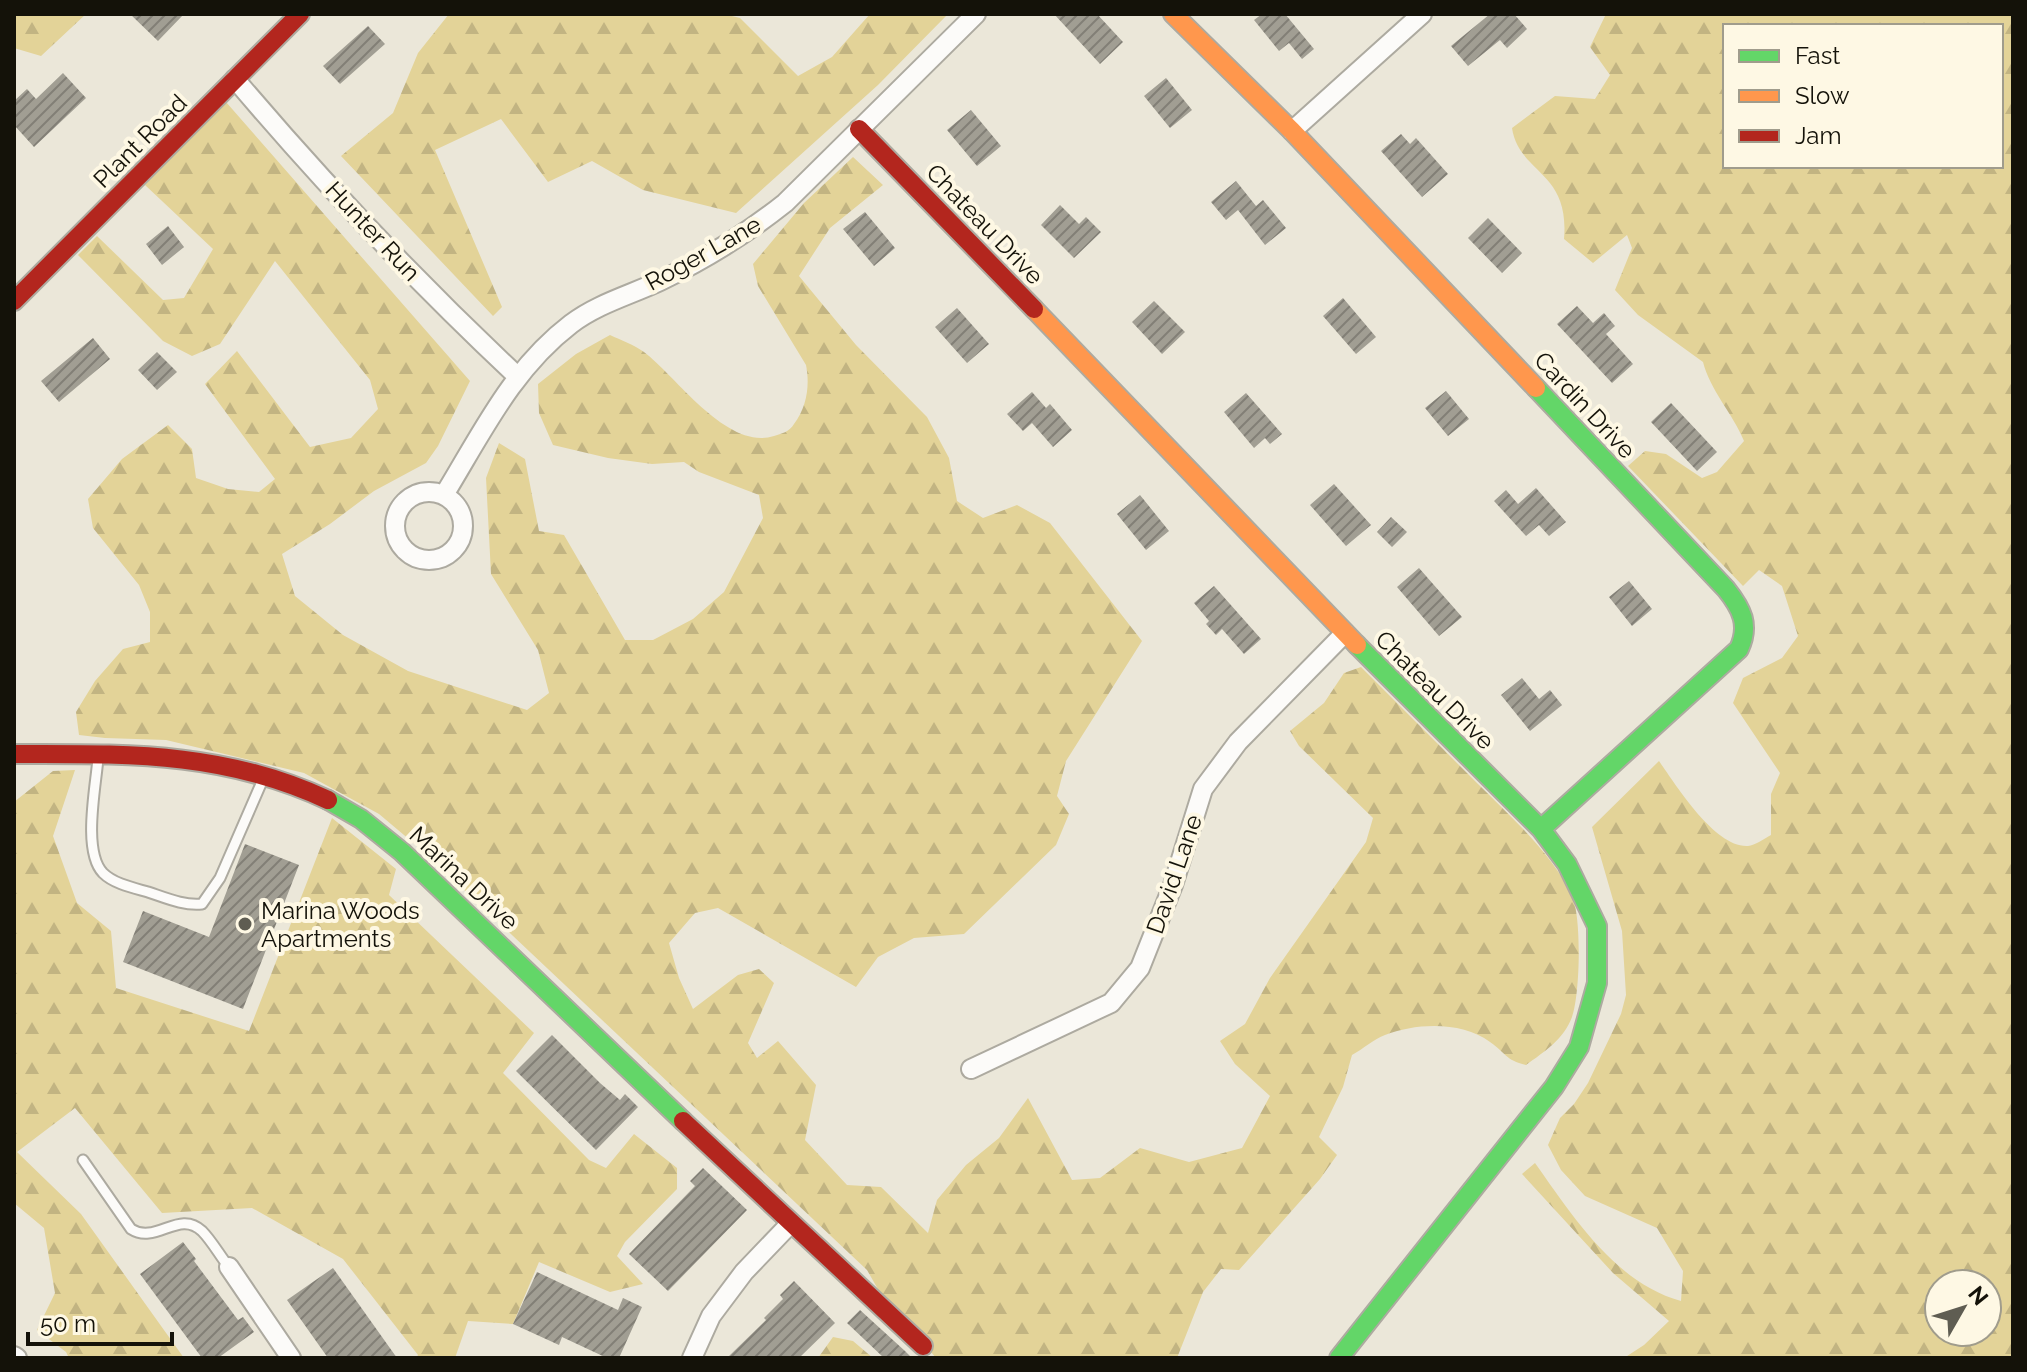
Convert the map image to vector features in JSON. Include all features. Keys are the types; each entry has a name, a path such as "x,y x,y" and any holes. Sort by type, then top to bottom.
{"street":[{"name":"Plant Road","path":"14,301 300,14"},
{"name":"Roger Lane","path":"444,495 517,376 573,322 613,300 660,281 758,224 785,203 976,14"},
{"name":"Cardin Drive","path":"1173,14 1292,131 1726,589 1743,612 1745,639 1739,649 1541,829"},
{"path":"1292,131 1422,14"},
{"name":"Hunter Run","path":"235,79 280,133 450,313 517,376"},
{"name":"Chateau Drive","path":"859,129 1144,421 1345,633 1541,829 1567,864 1597,926 1597,983 1579,1047 1554,1087 1339,1358"},
{"name":"David Lane","path":"971,1069 1111,1003 1140,968 1173,885 1203,789 1238,742 1345,633"},
{"name":"Marina Drive","path":"14,754 147,754 200,759 266,773 340,805 389,840 790,1224 923,1346"},
{"path":"692,1358 711,1316 744,1272 790,1224"},
{"path":"229,1267 291,1358"}],"lane":[{"path":"99,754 91,841 95,859 103,872 132,887 190,905 202,904 220,878 266,773"},
{"path":"83,1160 131,1229 148,1235 183,1223 194,1226 202,1231 229,1267"}],"green space":[{"path":"14,14 86,14 41,56 14,48"},
{"path":"449,14 724,14 740,18 798,76 832,57 870,14 948,14 878,85 736,213 643,190 592,161 548,182 501,119 435,150 502,307 493,316 341,156 393,113 418,53"},
{"path":"1606,14 2013,14 2013,1358 1624,1358 1644,1345 1669,1321 1613,1273 1522,1174 1535,1163 1580,1225 1616,1263 1657,1292 1681,1301 1683,1271 1657,1228 1585,1196 1561,1170 1548,1145 1560,1118 1588,1083 1621,1014 1626,995 1622,931 1592,827 1659,761 1686,799 1723,837 1735,844 1748,846 1771,835 1771,794 1780,773 1733,703 1743,678 1782,658 1798,636 1782,586 1759,570 1743,586 1628,466 1645,451 1666,454 1702,478 1717,472 1744,441 1703,362 1638,315 1615,290 1632,248 1627,235 1593,263 1564,239 1564,216 1559,199 1516,143 1512,128 1555,96 1595,99 1610,75 1590,47"},
{"path":"226,102 470,381 438,446 426,463 374,491 282,554 295,596 343,635 408,671 527,710 549,693 538,650 491,574 486,478 499,443 525,459 539,531 564,535 625,640 653,640 693,619 724,592 763,518 759,495 699,472 684,462 652,464 608,458 553,445 539,413 538,384 576,354 610,335 644,352 703,409 738,433 756,438 788,431 805,403 806,365 758,286 753,264 804,203 853,157 883,185 830,228 799,276 856,345 927,417 949,458 957,501 983,518 1017,505 1050,523 1142,641 1066,761 1057,796 1069,814 1056,845 964,934 914,938 878,957 856,987 718,908 695,913 669,943 679,978 693,1009 738,975 759,969 774,983 748,1043 757,1058 778,1041 816,1085 805,1140 847,1185 881,1187 928,1233 937,1200 966,1165 999,1138 1028,1098 1072,1180 1100,1178 1140,1148 1189,1162 1242,1148 1270,1096 1235,1064 1220,1041 1245,1024 1270,978 1366,842 1373,818 1299,746 1290,731 1324,703 1344,673 1361,667 1517,822 1564,880 1575,906 1579,956 1575,1006 1564,1032 1526,1065 1510,1058 1479,1035 1439,1026 1411,1028 1385,1035 1352,1055 1343,1087 1319,1137 1337,1155 1320,1179 1239,1270 1221,1269 1203,1292 1177,1358 936,1358 879,1291 867,1270 423,851 379,814 304,773 166,740 79,735 76,712 95,681 123,649 150,642 150,612 139,585 93,528 88,499 122,459 168,425 192,449 196,478 228,489 259,492 275,479 205,384 237,351 310,447 351,438 378,409 370,380 275,261 220,344 192,356 163,341 78,255 97,236 163,300 184,298 213,249 145,185"},
{"path":"75,770 53,836 77,903 111,931 116,988 249,1031 332,818 396,869 389,895 534,1033 503,1073 589,1160 606,1168 634,1134 677,1168 677,1189 625,1242 617,1256 643,1284 610,1292 539,1262 513,1324 468,1321 455,1358 416,1358 418,1355 343,1259 252,1208 162,1213 75,1108 17,1152 81,1214 184,1358 69,1358 66,1352 37,1330 55,1293 44,1228 14,1203 14,802 53,771"},
{"path":"833,1337 853,1341 873,1358 818,1358"}],"building":[{"path":"130,14 184,14 158,41"},
{"path":"1054,14 1097,14 1123,42 1100,64"},
{"path":"1262,14 1285,14 1314,49 1302,59 1289,43 1279,51 1254,20"},
{"path":"1490,14 1514,14 1527,29 1507,48 1500,40 1468,66 1451,46"},
{"path":"368,26 385,44 340,84 323,66"},
{"path":"63,73 86,98 34,147 14,125 14,101 27,89 36,99"},
{"path":"1166,78 1192,110 1170,128 1144,96"},
{"path":"971,110 1001,146 977,166 947,130"},
{"path":"1401,134 1410,144 1416,138 1448,174 1422,197 1381,151"},
{"path":"1236,181 1256,206 1263,200 1286,228 1265,245 1238,210 1226,220 1211,202"},
{"path":"1060,205 1079,224 1086,217 1101,232 1074,258 1041,225"},
{"path":"865,212 895,248 874,266 843,229"},
{"path":"1488,218 1522,253 1502,273 1468,238"},
{"path":"168,226 184,247 162,265 146,244"},
{"path":"1343,298 1376,337 1356,354 1323,316"},
{"path":"1154,301 1185,332 1162,354 1132,322"},
{"path":"1577,306 1593,323 1604,313 1615,326 1606,334 1633,364 1612,383 1557,324"},
{"path":"957,308 989,344 967,363 935,327"},
{"path":"93,338 110,359 59,402 41,381"},
{"path":"157,352 177,372 157,390 138,370"},
{"path":"1446,391 1469,419 1448,436 1425,408"},
{"path":"1032,392 1046,408 1050,404 1072,430 1053,447 1032,423 1023,431 1007,414"},
{"path":"1246,393 1282,434 1270,444 1265,438 1254,448 1224,412"},
{"path":"1671,403 1717,452 1697,471 1651,422"},
{"path":"1334,484 1371,525 1346,546 1310,505"},
{"path":"1536,488 1566,522 1549,536 1539,525 1526,536 1494,501 1506,490 1518,504"},
{"path":"1140,495 1169,531 1146,550 1117,514"},
{"path":"1391,517 1407,532 1392,547 1377,532"},
{"path":"1419,568 1462,617 1439,636 1397,587"},
{"path":"1629,581 1652,609 1632,626 1609,597"},
{"path":"1214,586 1261,639 1244,654 1222,629 1216,635 1194,603"},
{"path":"1522,678 1539,699 1550,690 1562,705 1530,731 1501,695"},
{"name":"Marina Woods Apartments","path":"245,844 299,865 243,1009 123,962 143,911 209,937"},
{"path":"552,1035 620,1100 625,1094 638,1107 596,1150 516,1071"},
{"path":"703,1168 747,1210 668,1291 629,1254 695,1186 690,1181"},
{"path":"183,1242 238,1320 243,1317 254,1332 218,1358 202,1358 140,1274"},
{"path":"333,1268 397,1358 328,1358 287,1300"},
{"path":"537,1272 618,1310 623,1298 642,1307 619,1358 607,1358 562,1337 559,1345 513,1324"},
{"path":"794,1281 835,1323 799,1358 727,1358 766,1320 764,1318 783,1299 780,1295"},
{"path":"860,1310 912,1358 884,1358 847,1323"}],"traffic: fast":[{"path":"1536,388 1726,589 1740,610 1744,625 1739,649 1541,829"},
{"path":"1339,1358 1554,1087 1579,1047 1597,983 1597,926 1567,864 1541,829 1357,645"},
{"path":"328,800 361,819 402,852 683,1121"}],"traffic: slow":[{"path":"1173,14 1292,131 1536,388"},
{"path":"1034,309 1357,645"}],"traffic: jam":[{"path":"14,301 300,14"},
{"path":"859,129 1034,309"},
{"path":"14,754 96,754 212,764 251,772 328,800"},
{"path":"683,1121 923,1346"}],"place":[{"name":"Marina Woods Apartments","path":"245,924"}]}
